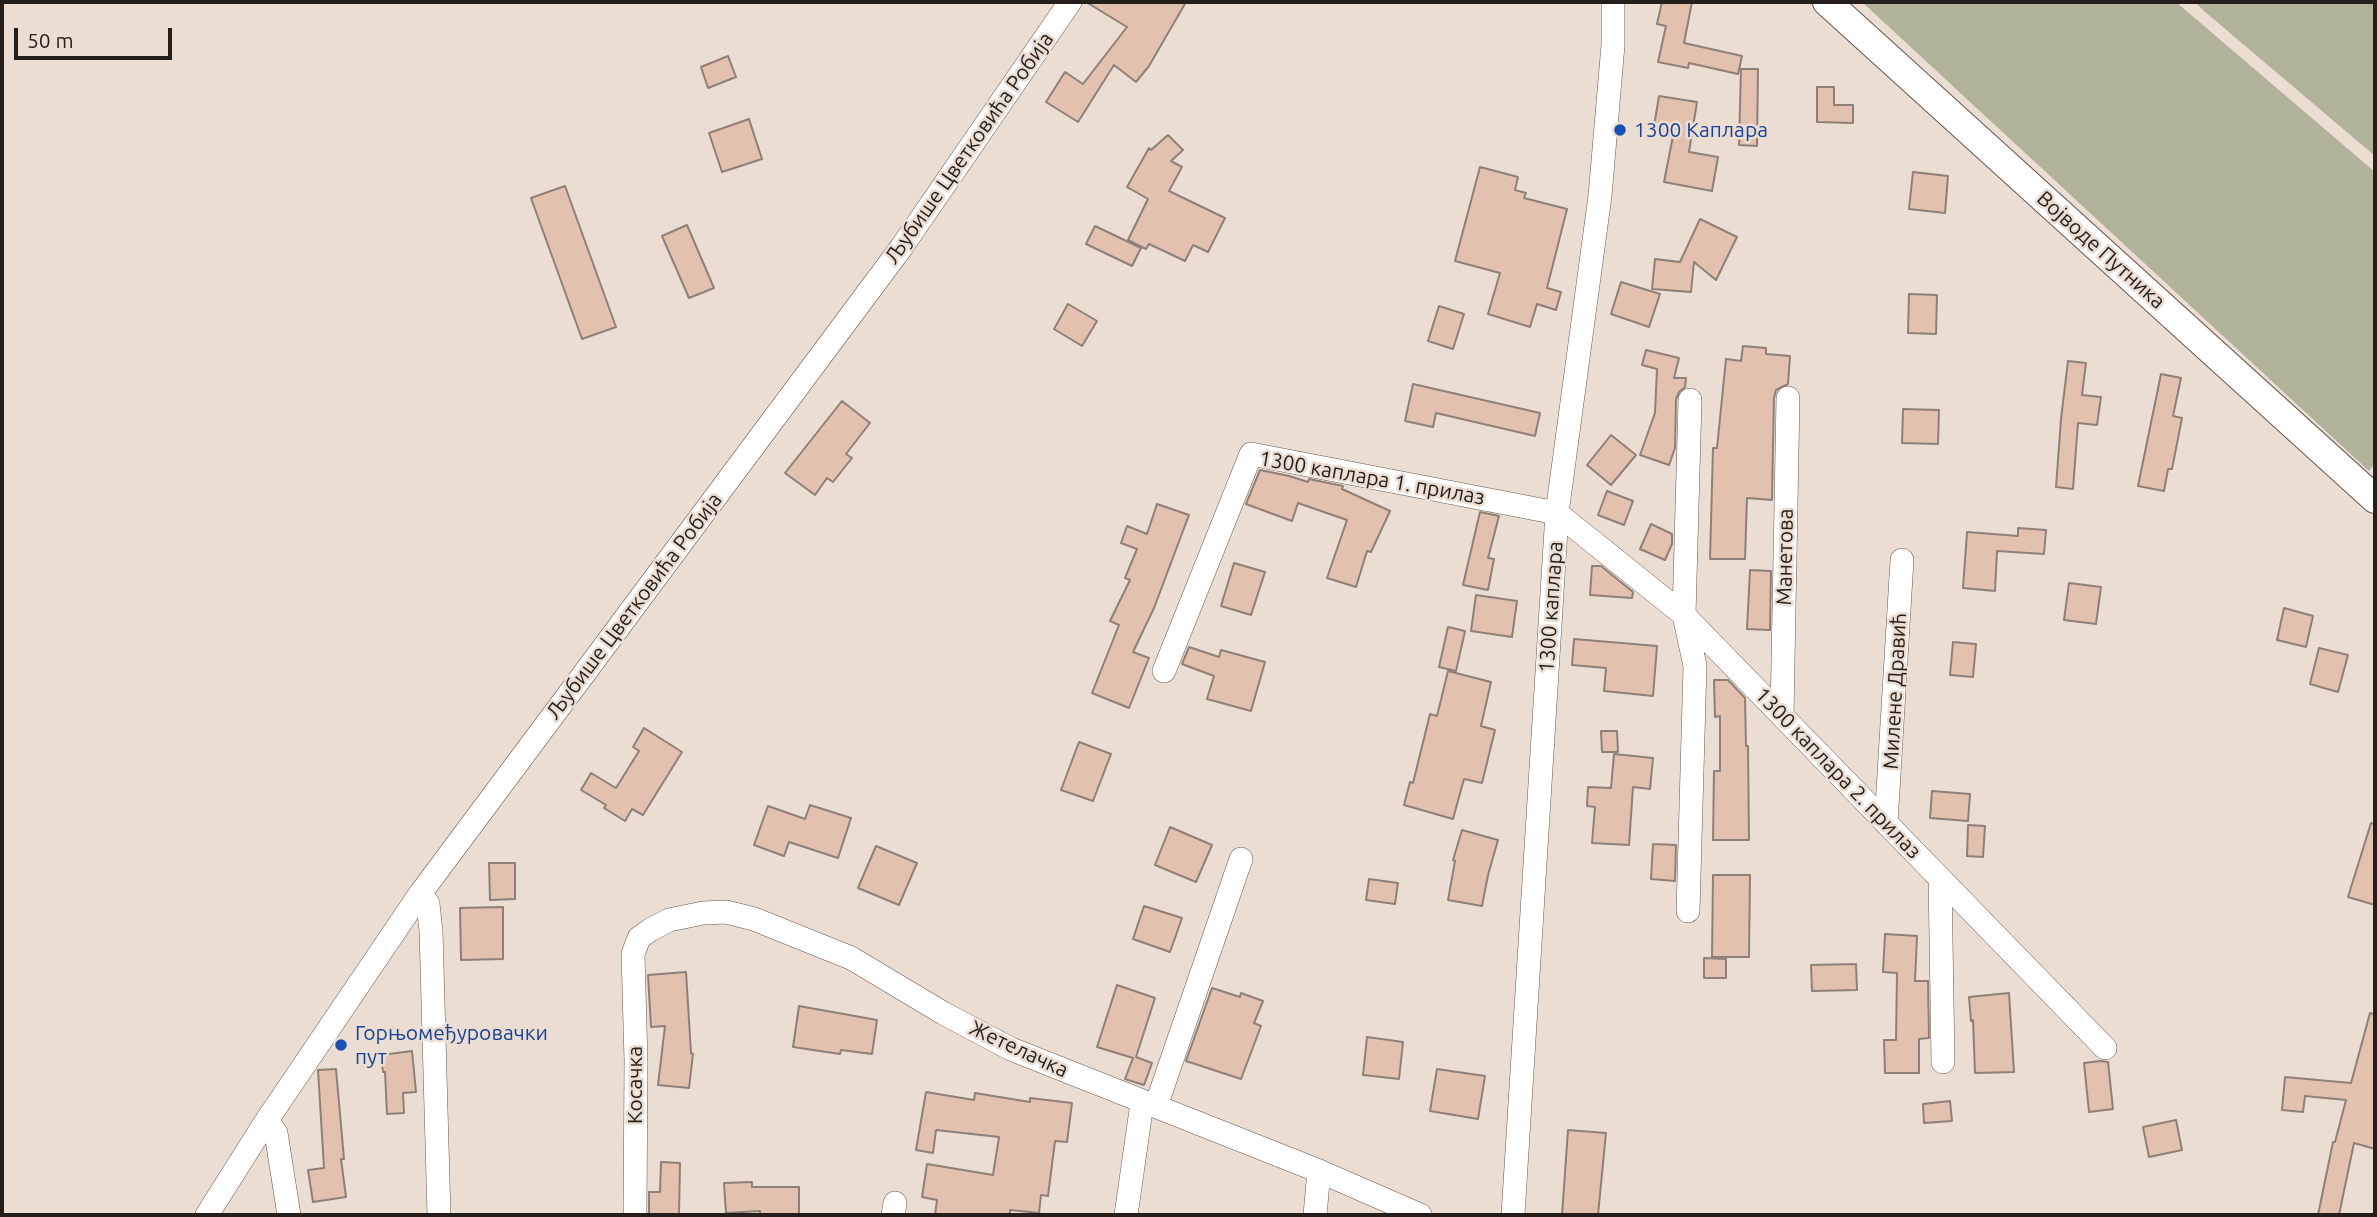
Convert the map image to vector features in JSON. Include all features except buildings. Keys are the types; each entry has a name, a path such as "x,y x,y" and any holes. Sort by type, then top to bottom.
{"street":[{"name":"Љубише Цветковића Робија","path":"207,1215 265,1123 420,894 901,248 1069,2"},
{"name":"1300 каплара","path":"1513,1215 1557,513 1600,196 1613,45 1613,2"},
{"name":"Војводе Путника","path":"1827,2 2375,499"},
{"name":"Манетова","path":"1782,715 1788,398"},
{"path":"1688,911 1695,666 1684,615 1690,400"},
{"name":"1300 каплара 1. прилаз","path":"1164,671 1251,454 1557,513"},
{"name":"1300 каплара 2. прилаз","path":"1557,513 1684,615 2105,1048"},
{"name":"Милене Дравић","path":"1886,822 1902,560"},
{"path":"1126,1215 1149,1104 1241,859"},
{"path":"1940,878 1943,1062"},
{"path":"420,894 428,904 431,931 439,1215"},
{"name":"Жетелачка","path":"633,954 639,938 669,920 703,912 726,912 754,919 851,958 943,1013 1011,1049 1319,1171 1420,1215"},
{"name":"Косачка","path":"633,954 636,1061 635,1215"},
{"path":"265,1123 276,1133 289,1215"},
{"path":"1315,1215 1319,1171"}],"green space":[{"path":"1862,2 2176,2 2375,172 2375,463 2369,471"},
{"path":"2195,2 2375,2 2375,156 2204,11"}],"place":[{"name":"1300 Каплара","path":"1620,130"},
{"name":"Горњомеђуровачки пут","path":"341,1045"}]}
